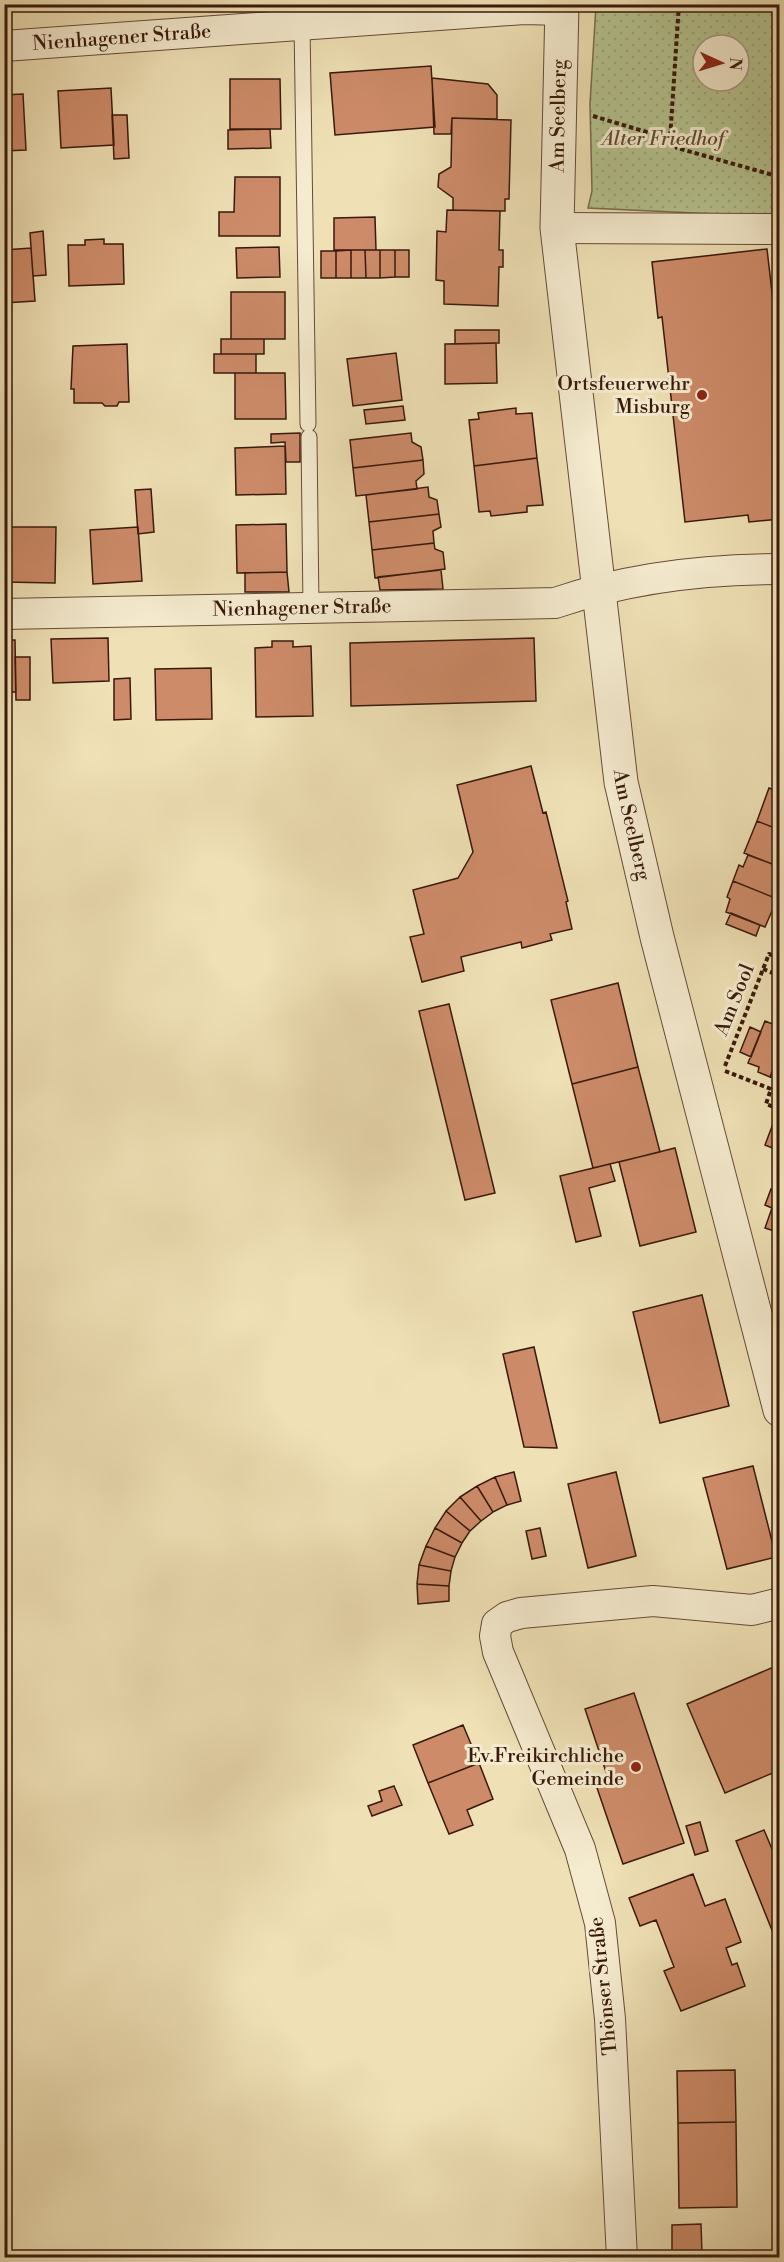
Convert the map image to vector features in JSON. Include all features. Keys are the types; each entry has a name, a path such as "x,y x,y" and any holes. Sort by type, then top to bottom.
{"street":[{"name":"Nienhagener Straße","path":"4,46 217,18 302,24 562,7"},
{"name":"Am Seelberg","path":"562,7 556,228 621,782 639,864 780,1410"},
{"path":"556,228 780,229"},
{"name":"Nienhagener Straße","path":"4,614 555,603 597,589 641,580 780,569"},
{"name":"Thönser Straße","path":"622,2258 610,2019 600,1923 580,1849 498,1652 495,1636 497,1624 507,1617 521,1613 654,1601 752,1610 780,1603"}],"lane":[{"path":"302,24 311,609"}],"path":[{"path":"670,139 679,4"},
{"path":"584,113 670,139 677,148 780,177"},
{"name":"Am Sool","path":"780,944 775,956 769,954 721,1070 771,1089 766,1104 780,1109"},
{"path":"763,969 780,976"}],"green space":[{"name":"Alter Friedhof","path":"596,5 779,5 779,217 588,208 592,191 590,104"}],"building":[{"path":"431,66 435,127 335,135 330,73"},
{"path":"432,78 488,84 497,95 497,119 452,118 451,134 434,134"},
{"path":"230,79 280,79 281,129 230,129"},
{"path":"111,88 114,145 61,148 58,91"},
{"path":"23,94 26,150 4,151 4,95"},
{"path":"112,115 127,115 129,158 114,159"},
{"path":"452,118 511,120 509,199 505,199 505,211 453,210 453,198 438,187 439,174 451,167"},
{"path":"270,129 271,148 228,149 228,130"},
{"path":"235,177 280,177 280,236 219,236 219,212 234,212"},
{"path":"447,210 500,211 499,250 503,250 503,267 499,267 498,306 444,304 444,281 436,280 437,231 446,232"},
{"path":"375,217 376,250 334,250 334,218"},
{"path":"43,231 46,275 33,276 30,233"},
{"path":"104,239 104,244 123,244 124,284 69,286 68,245 85,245 85,240"},
{"path":"279,247 280,277 237,278 236,248"},
{"path":"31,248 35,301 4,303 4,250"},
{"path":"767,249 780,362 780,519 749,522 748,515 685,522 662,317 658,318 652,262"},
{"path":"351,250 365,250 366,278 351,278"},
{"path":"351,250 351,278 336,278 336,251"},
{"path":"365,250 380,250 380,278 366,278"},
{"path":"380,250 395,250 395,277 380,278"},
{"path":"395,250 409,250 409,277 395,277"},
{"path":"321,251 336,251 336,278 321,278"},
{"path":"231,292 285,292 285,339 231,339"},
{"path":"455,330 499,330 499,343 455,344"},
{"path":"221,339 264,339 264,354 221,354"},
{"path":"496,343 497,383 445,384 445,344"},
{"path":"127,344 129,402 119,402 117,406 105,406 102,403 74,403 74,389 71,389 73,346"},
{"path":"396,353 402,400 353,406 347,359"},
{"path":"214,354 256,354 256,373 214,373"},
{"path":"235,373 285,373 286,419 235,419"},
{"path":"403,406 405,420 366,424 364,410"},
{"path":"516,408 516,414 532,413 537,458 474,466 469,420 479,419 478,413"},
{"path":"300,433 300,462 286,462 285,442 271,443 271,434"},
{"path":"411,433 412,442 421,447 423,460 353,468 350,440"},
{"path":"285,446 286,494 236,495 235,448"},
{"path":"537,458 543,505 527,506 527,512 491,516 490,511 479,512 474,466"},
{"path":"423,460 424,474 416,481 417,489 356,496 353,468"},
{"path":"428,487 429,497 437,500 439,514 369,522 366,495"},
{"path":"151,489 154,532 138,534 135,490"},
{"path":"439,514 441,527 433,531 434,543 372,550 369,522"},
{"path":"286,524 287,572 237,573 236,525"},
{"path":"5,527 56,527 55,583 4,582"},
{"path":"138,527 142,581 93,584 90,530"},
{"path":"434,543 435,549 443,552 445,569 375,578 372,550"},
{"path":"441,570 443,589 380,590 378,577"},
{"path":"287,572 289,592 245,592 245,573"},
{"path":"108,638 109,681 53,683 51,639"},
{"path":"534,638 536,701 351,706 350,643"},
{"path":"4,640 15,640 16,692 4,692"},
{"path":"272,641 293,641 293,647 311,646 313,716 256,717 255,648 272,647"},
{"path":"15,657 30,657 30,700 16,700"},
{"path":"211,668 212,719 156,720 155,669"},
{"path":"130,678 131,719 114,720 114,679"},
{"path":"780,762 780,792 773,790 778,778 774,776"},
{"path":"531,766 543,813 546,812 568,901 566,902 572,929 550,934 552,940 522,948 521,942 461,957 464,971 422,982 410,937 424,934 413,890 458,878 473,852 457,785"},
{"path":"769,788 780,792 780,830 757,821"},
{"path":"757,821 780,830 780,867 744,853"},
{"path":"748,855 780,867 780,900 733,881 739,865 743,867"},
{"path":"733,881 780,900 777,913 772,911 765,927 726,912 730,899 727,897"},
{"path":"731,913 760,925 756,936 726,924"},
{"path":"618,983 638,1067 572,1084 551,1000"},
{"path":"449,1004 495,1193 465,1200 419,1011"},
{"path":"765,1021 780,1027 780,1052 770,1077 758,1072 759,1067 748,1063"},
{"path":"750,1027 761,1032 751,1057 740,1052"},
{"path":"780,1052 780,1080 770,1077"},
{"path":"638,1067 660,1152 593,1168 572,1084"},
{"path":"774,1121 780,1123 780,1151 765,1145"},
{"path":"675,1148 696,1232 640,1246 619,1162"},
{"path":"610,1164 615,1181 589,1188 601,1236 576,1242 560,1176"},
{"path":"780,1188 780,1233 765,1228 772,1208 765,1205 771,1189 778,1191"},
{"path":"702,1295 729,1406 660,1423 633,1312"},
{"path":"534,1347 557,1448 524,1447 503,1354"},
{"path":"753,1466 776,1557 727,1569 703,1478"},
{"path":"514,1472 521,1501 507,1505 495,1477"},
{"path":"616,1472 636,1556 588,1568 568,1484"},
{"path":"495,1477 507,1505 493,1512 477,1486"},
{"path":"477,1486 493,1512 481,1521 460,1497"},
{"path":"460,1497 481,1521 470,1531 446,1511"},
{"path":"446,1511 470,1531 462,1543 435,1528"},
{"path":"435,1528 462,1543 455,1557 426,1546"},
{"path":"540,1528 546,1556 532,1559 526,1531"},
{"path":"426,1546 455,1557 451,1571 419,1565"},
{"path":"419,1565 451,1571 449,1586 417,1584"},
{"path":"417,1584 449,1586 449,1601 418,1604"},
{"path":"776,1666 780,1674 780,1770 725,1793 687,1704"},
{"path":"634,1693 684,1843 623,1864 596,1785 609,1781 585,1709"},
{"path":"463,1725 479,1763 428,1783 413,1745"},
{"path":"479,1763 493,1799 467,1810 473,1825 449,1834 428,1783"},
{"path":"394,1786 402,1805 372,1816 368,1806 382,1801 379,1791"},
{"path":"700,1822 708,1851 695,1855 686,1826"},
{"path":"764,1830 780,1868 780,1950 736,1841"},
{"path":"693,1874 705,1906 725,1899 741,1942 726,1948 732,1965 737,1963 745,1986 681,2011 664,1971 674,1967 656,1920 640,1926 629,1898"},
{"path":"735,2070 736,2122 678,2123 677,2071"},
{"path":"736,2122 737,2207 679,2208 678,2123"},
{"path":"701,2224 702,2254 672,2254 672,2225"}],"place":[{"name":"Ortsfeuerwehr Misburg","path":"702,395"},
{"name":"Ev.Freikirchliche Gemeinde","path":"636,1767"}]}
